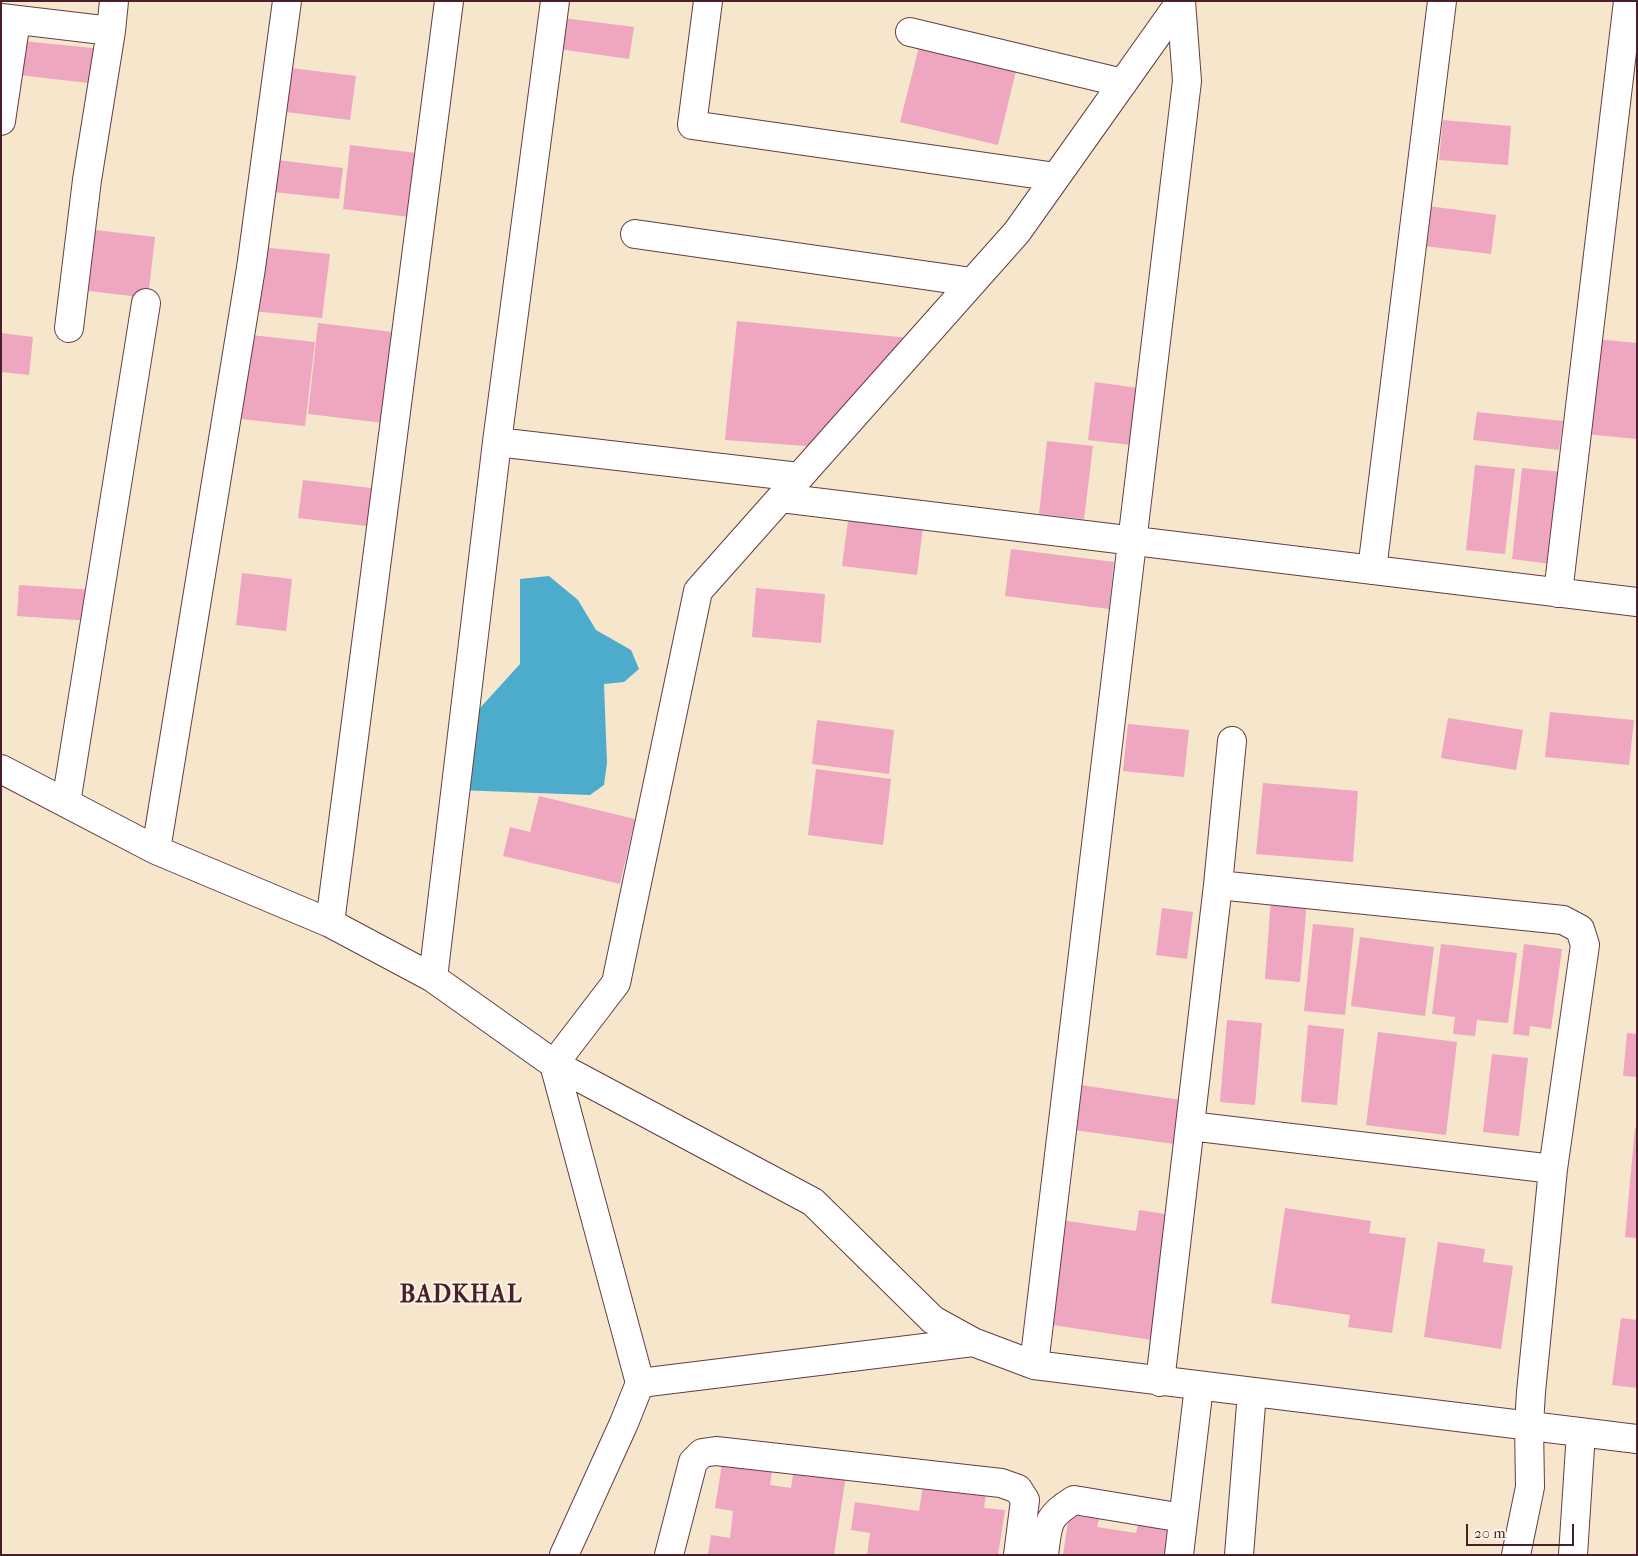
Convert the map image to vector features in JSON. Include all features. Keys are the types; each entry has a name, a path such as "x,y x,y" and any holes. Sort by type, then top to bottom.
{"street":[{"path":"69,328 87,180 111,32 114,1"},
{"path":"156,850 251,268 287,1"},
{"path":"330,923 449,1"},
{"path":"433,978 497,442 555,1"},
{"path":"708,1 692,124 1056,176"},
{"path":"554,1064 616,983 698,591 1017,232 1181,1"},
{"path":"1034,1365 1187,80 1181,1"},
{"path":"1372,570 1442,1"},
{"path":"1558,593 1628,1"},
{"path":"1,120 8,19 111,32"},
{"path":"910,32 1123,83"},
{"path":"635,234 972,282"},
{"path":"66,804 146,304"},
{"path":"497,442 799,477"},
{"path":"781,498 1637,602"},
{"path":"1160,1382 1218,885 1232,742"},
{"path":"1,769 156,850 330,923 433,978 554,1064 813,1202 933,1320 973,1342 1034,1365 1160,1382 1637,1439"},
{"path":"1218,885 1563,920 1580,929 1585,945 1553,1169 1530,1392 1530,1487 1516,1555"},
{"path":"554,1064 640,1383 624,1423 564,1555"},
{"path":"1190,1126 1553,1169"},
{"path":"640,1383 973,1342"},
{"path":"1178,1555 1199,1386"},
{"path":"1238,1555 1252,1392"},
{"path":"1573,1555 1581,1432"},
{"path":"669,1555 693,1462 702,1453 716,1451 1001,1483 1018,1489 1025,1500 1018,1555"},
{"path":"1044,1555 1048,1525 1058,1510 1074,1500 1183,1518"}],"water":[{"path":"549,576 578,600 596,630 631,650 639,669 624,682 604,684 607,763 604,785 590,795 457,790 480,708 520,664 520,579"}],"building":[{"path":"563,18 634,27 629,59 559,49"},
{"path":"23,41 102,49 97,84 19,75"},
{"path":"920,43 1017,67 998,145 900,122"},
{"path":"291,68 356,76 350,120 286,112"},
{"path":"1443,120 1511,126 1508,165 1439,160"},
{"path":"350,145 425,154 418,218 343,209"},
{"path":"277,160 343,168 339,199 273,192"},
{"path":"1428,206 1496,215 1491,254 1424,246"},
{"path":"87,229 155,237 148,298 80,290"},
{"path":"260,247 330,254 322,318 253,311"},
{"path":"737,321 909,338 819,447 725,440"},
{"path":"318,323 402,333 392,424 308,414"},
{"path":"1,333 33,337 29,375 1,372"},
{"path":"251,335 315,342 305,426 241,419"},
{"path":"1595,339 1637,343 1637,439 1585,434"},
{"path":"1095,382 1138,388 1131,445 1088,440"},
{"path":"1477,412 1563,421 1559,450 1473,440"},
{"path":"1047,441 1093,446 1084,519 1039,514"},
{"path":"1475,465 1515,469 1505,554 1466,550"},
{"path":"1522,468 1562,472 1551,564 1512,559"},
{"path":"303,480 379,489 375,527 298,518"},
{"path":"883,513 924,518 917,575 842,566 848,521 882,525"},
{"path":"1011,549 1114,562 1109,609 1005,596"},
{"path":"242,573 292,579 286,631 236,625"},
{"path":"19,585 94,590 92,621 17,616"},
{"path":"756,588 825,594 821,643 752,637"},
{"path":"1550,712 1634,720 1629,765 1545,757"},
{"path":"1448,718 1523,730 1516,770 1441,758"},
{"path":"817,720 894,730 889,774 812,764"},
{"path":"1128,724 1189,730 1184,777 1123,771"},
{"path":"816,769 891,779 883,845 808,835"},
{"path":"1263,783 1358,791 1353,862 1256,854"},
{"path":"539,796 635,819 620,884 503,856 510,827 530,832"},
{"path":"1271,898 1307,901 1300,982 1265,979"},
{"path":"1162,908 1193,912 1187,959 1156,955"},
{"path":"1313,924 1354,928 1345,1015 1304,1011"},
{"path":"1360,937 1434,947 1425,1016 1351,1006"},
{"path":"1441,944 1517,953 1508,1023 1477,1020 1475,1036 1453,1034 1455,1017 1432,1014"},
{"path":"1524,944 1562,949 1551,1029 1530,1026 1529,1036 1513,1034"},
{"path":"1227,1020 1262,1023 1255,1105 1220,1102"},
{"path":"1308,1025 1344,1029 1337,1105 1301,1102"},
{"path":"1378,1032 1457,1042 1446,1135 1366,1125"},
{"path":"1627,1033 1637,1034 1637,1077 1623,1076"},
{"path":"1492,1054 1528,1058 1519,1136 1483,1132"},
{"path":"1074,1084 1181,1100 1174,1144 1067,1129"},
{"path":"1635,1128 1637,1128 1637,1238 1625,1237"},
{"path":"1285,1208 1371,1221 1369,1233 1406,1238 1392,1333 1348,1327 1350,1315 1271,1303"},
{"path":"1139,1210 1171,1215 1152,1340 1046,1324 1061,1220 1136,1231"},
{"path":"1438,1242 1485,1249 1483,1262 1513,1266 1501,1349 1424,1337"},
{"path":"1621,1318 1637,1320 1637,1388 1612,1385"},
{"path":"723,1458 773,1465 770,1485 791,1488 794,1468 846,1475 834,1555 708,1555 711,1535 730,1538 733,1511 715,1508"},
{"path":"923,1485 986,1495 984,1508 1005,1510 998,1555 867,1555 870,1533 851,1530 855,1502 919,1511"},
{"path":"1069,1515 1099,1519 1097,1527 1136,1533 1139,1520 1169,1523 1165,1555 1063,1555"}],"district":[{"name":"BADKHAL","path":"461,1296"}]}
